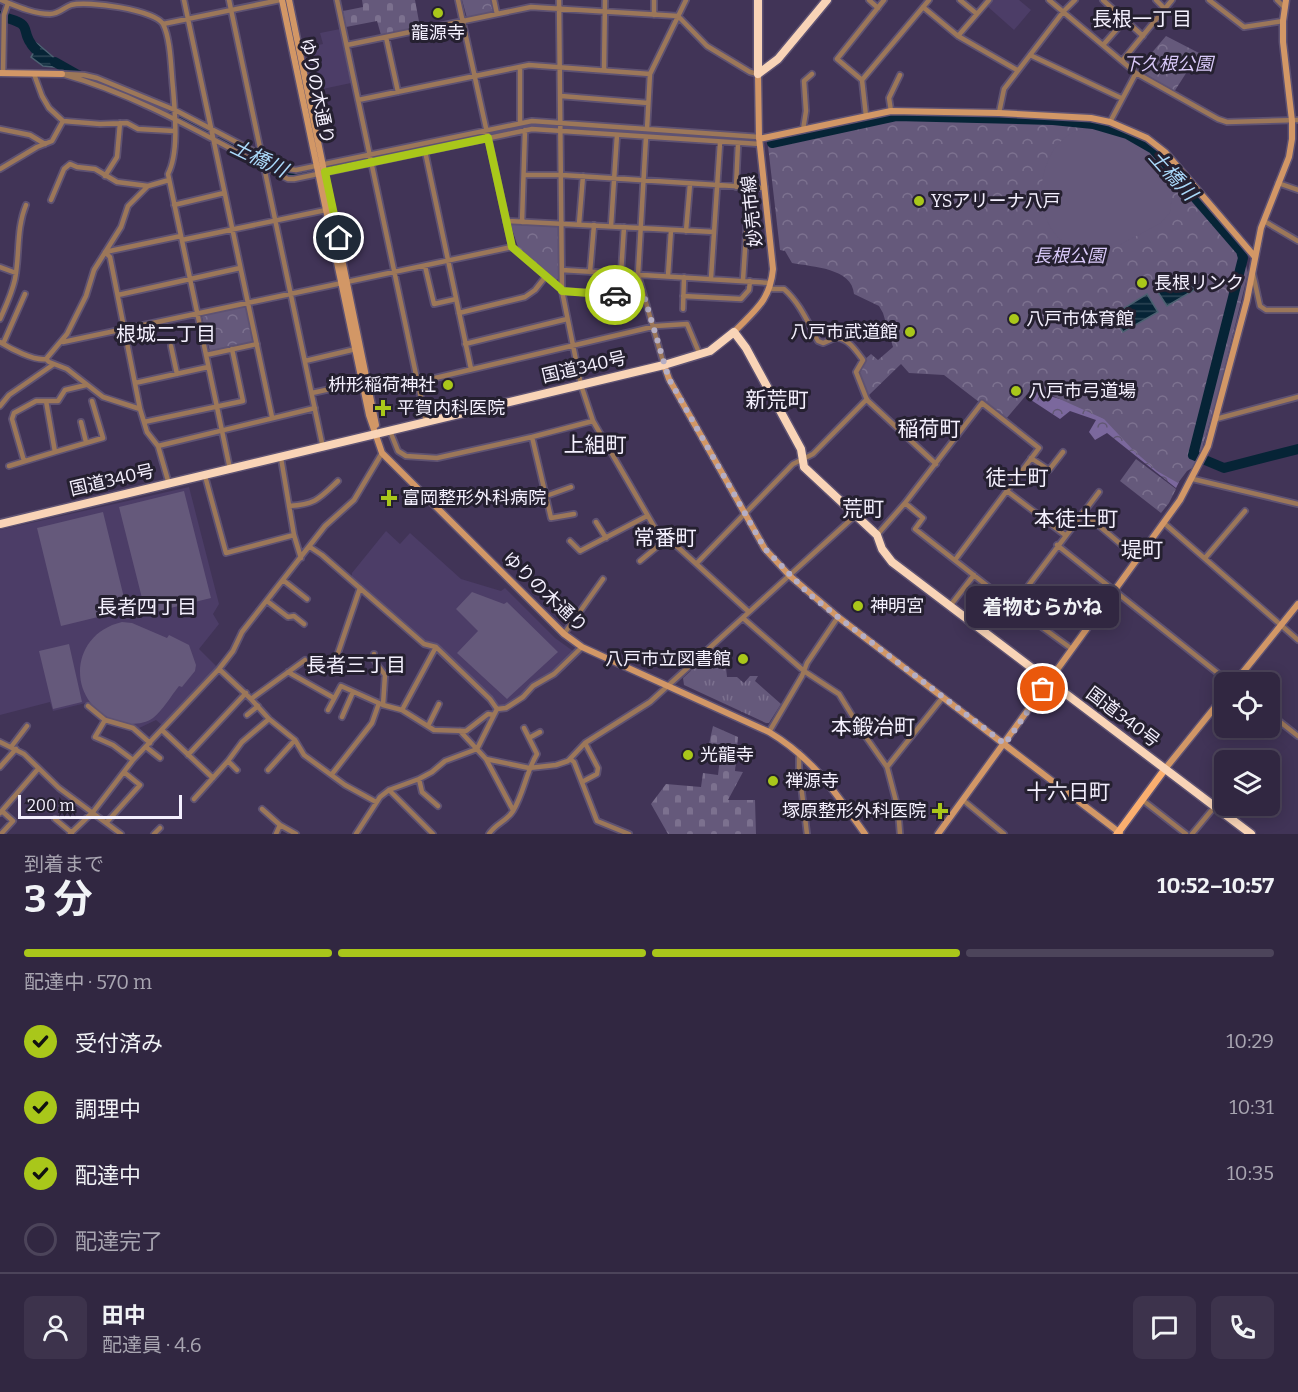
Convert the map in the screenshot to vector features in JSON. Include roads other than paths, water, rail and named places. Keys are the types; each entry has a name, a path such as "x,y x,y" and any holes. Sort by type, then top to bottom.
{"highway":[{"path":"758,0 758,74"},
{"path":"758,74 778,58 827,0"},
{"name":"国道340号","path":"0,524 664,365 700,355 717,346 734,332 746,348 801,449 804,467 877,535 882,549 892,562 1251,834"}],"main road":[{"path":"1119,833 1165,769"}],"street":[{"path":"1,0 50,14 64,10 71,5 107,4 154,16 162,24 167,41 175,118 174,163 168,174 230,470"},
{"path":"184,0 272,417"},
{"path":"229,0 324,448"},
{"path":"162,24 281,0"},
{"name":"ゆりの木通り","path":"281,0 345,283 369,415 382,453 564,634 582,647 768,732 799,752 829,783 866,834"},
{"name":"ゆりの木通り","path":"289,0 319,165"},
{"path":"337,0 426,422"},
{"path":"458,0 512,247 562,290 644,296"},
{"path":"494,0 497,14"},
{"path":"559,0 562,290 567,320 581,385 593,421 663,542"},
{"path":"604,70 605,0"},
{"path":"654,0 654,15"},
{"path":"647,129 650,74 686,0"},
{"path":"869,0 878,8"},
{"path":"866,116 862,80 837,58 884,0"},
{"path":"862,80 929,0"},
{"path":"960,0 977,14"},
{"path":"958,36 989,0"},
{"path":"1049,0 1136,73 1174,96 1227,122 1295,121"},
{"path":"999,113 1004,89 1063,12 1075,0"},
{"path":"1103,0 1143,36"},
{"path":"1156,0 1165,9"},
{"path":"1122,60 1172,0"},
{"path":"1209,0 1244,27 1283,21"},
{"path":"938,834 1164,523 1193,479 1208,447 1253,274 1263,221 1289,157 1295,121 1283,42 1285,4 1277,0"},
{"path":"8,3 4,15 1,73 77,74 97,78 174,110 288,169 296,170 520,122 647,129 759,140"},
{"path":"347,45 531,7 678,16 712,50 750,72 758,74"},
{"path":"923,7 958,36 1017,70"},
{"path":"1103,45 1125,20"},
{"path":"386,37 398,92"},
{"path":"1030,55 1121,98"},
{"path":"358,100 529,65 650,74"},
{"path":"520,67 520,122"},
{"path":"1110,122 1136,73"},
{"path":"34,74 49,108 63,121 100,124 127,123 138,129 174,131"},
{"path":"62,74 87,81 175,118 288,179 525,130 738,144 891,111 1091,118 1110,122 1147,138 1165,152 1255,257"},
{"name":"妙売市線","path":"758,74 759,140 772,247 771,286"},
{"path":"803,130 806,111 804,81 812,74"},
{"path":"891,111 889,99 900,75"},
{"path":"561,96 648,104"},
{"path":"0,169 37,147 52,141 63,121"},
{"path":"105,176 117,157 120,123"},
{"path":"0,129 30,135 45,144"},
{"path":"522,222 525,130"},
{"path":"611,226 616,135"},
{"path":"646,137 638,275 652,327 664,365 679,397 765,549 790,576 838,617 1119,833"},
{"path":"711,278 720,143"},
{"path":"736,187 738,144"},
{"path":"425,151 471,369"},
{"path":"51,200 64,169 70,164 95,169 117,182 148,186 169,180"},
{"name":"ゆりの木通り","path":"321,173 326,210 345,283"},
{"path":"524,175 583,176 765,188"},
{"path":"579,224 583,176"},
{"path":"1278,183 1298,190"},
{"path":"686,231 690,184"},
{"path":"25,294 2,343 39,360 46,359 63,342 86,296 94,270 121,227 128,206 148,186"},
{"path":"743,280 749,188"},
{"path":"174,205 224,193"},
{"path":"0,319 9,301 16,273 20,223 26,205"},
{"path":"105,252 232,230 326,210"},
{"path":"506,221 714,232"},
{"path":"1263,221 1298,241"},
{"path":"590,272 594,225"},
{"path":"621,274 624,227"},
{"path":"668,276 671,230"},
{"path":"63,342 512,247"},
{"path":"105,252 110,256 140,409 147,432 158,446 169,484"},
{"path":"425,266 434,304 456,299"},
{"path":"0,267 16,273"},
{"path":"118,294 240,268"},
{"path":"562,270 743,280 784,289 798,305 818,341 823,344 837,338 844,340 858,354 863,360 856,372 868,399 936,464"},
{"path":"1253,274 1260,306 1266,310 1298,310"},
{"path":"459,313 525,297 535,290 546,276"},
{"path":"683,309 684,277"},
{"path":"683,296 741,299 749,290 750,281"},
{"path":"734,332 766,298 771,286"},
{"path":"465,344 567,320"},
{"path":"418,382 652,327 687,324 700,355"},
{"path":"206,355 256,344"},
{"path":"171,346 177,374"},
{"path":"144,422 243,401 232,349"},
{"path":"305,361 358,349"},
{"name":"ゆりの木通り","path":"358,349 375,414 376,435"},
{"path":"46,359 67,369 103,397 140,409"},
{"path":"0,406 9,396 54,364"},
{"path":"135,383 208,368"},
{"path":"312,393 363,382"},
{"path":"24,461 13,416 36,401 58,401 65,390 86,385"},
{"path":"1216,419 1298,397"},
{"path":"697,563 793,464 813,454 868,399"},
{"path":"46,401 54,452"},
{"path":"9,466 103,438 92,401"},
{"path":"877,535 906,503 982,403 1039,448 955,560"},
{"path":"158,446 315,408"},
{"path":"390,431 398,451 406,456 437,458 593,421"},
{"path":"81,422 86,442"},
{"path":"532,437 551,518 574,514"},
{"path":"1031,458 1049,470 1063,452"},
{"path":"55,819 71,833 93,812 133,760 219,669 233,651 242,632 325,526 354,500 382,453"},
{"path":"281,458 294,535 301,558"},
{"path":"205,476 226,554 294,535"},
{"path":"1193,479 1298,504"},
{"path":"289,506 309,505 324,495 338,481"},
{"path":"546,496 571,487"},
{"path":"1007,490 1065,535"},
{"path":"1013,606 1099,492"},
{"path":"906,503 922,519 915,529 1072,649"},
{"path":"1204,558 1245,511"},
{"path":"1083,512 1138,559"},
{"path":"486,759 529,768 556,765 570,759 585,743 650,702 857,514"},
{"path":"570,541 580,551 647,516"},
{"path":"596,522 606,538"},
{"path":"1164,523 1298,640"},
{"path":"640,561 663,542 670,540 749,612"},
{"path":"1057,545 1216,672"},
{"path":"310,547 424,644 436,647 490,699 497,709"},
{"path":"950,606 974,575"},
{"path":"564,634 603,579"},
{"path":"283,580 308,599"},
{"path":"338,653 360,588"},
{"path":"267,601 288,617 294,616 304,624"},
{"path":"1243,672 1298,604"},
{"path":"768,732 838,617"},
{"path":"743,618 804,671 839,694 887,767 898,809 900,834"},
{"path":"402,710 436,647"},
{"path":"497,709 506,708 523,697 533,686 554,674 582,647"},
{"path":"332,774 372,723 381,704 385,675 374,660 374,654"},
{"path":"251,699 305,660"},
{"path":"219,669 246,693 269,719 295,740 304,755 345,785 376,802"},
{"path":"288,672 334,698"},
{"path":"328,711 341,686 381,704 402,710 434,730 466,731 478,720 489,714 494,715"},
{"path":"342,717 352,692"},
{"path":"188,754 246,693"},
{"path":"887,767 943,697"},
{"path":"428,726 439,704"},
{"path":"88,706 105,720 133,728 160,758"},
{"path":"247,715 258,706"},
{"path":"1165,769 1214,708"},
{"path":"356,834 376,802 389,790 419,779 445,761 477,749 497,709"},
{"path":"194,799 228,762 242,742 269,719"},
{"path":"105,720 95,737 113,745 133,760"},
{"path":"1280,722 1298,736"},
{"path":"0,767 27,726"},
{"path":"489,834 493,828 508,818 513,810 537,753 524,728"},
{"path":"162,730 213,778"},
{"path":"460,731 486,759 513,810"},
{"path":"529,738 540,732"},
{"path":"268,770 295,740"},
{"path":"0,742 14,748 31,760 59,788 121,834"},
{"path":"582,782 597,774 598,768 585,743"},
{"path":"799,752 807,834"},
{"path":"570,759 574,762 597,821 629,834"},
{"path":"228,762 237,770"},
{"path":"2,834 13,821 1,812 38,769"},
{"path":"107,822 140,785 124,772"},
{"path":"419,779 422,792 438,806"},
{"path":"389,790 433,834"},
{"path":"963,800 1004,834"},
{"path":"1145,802 1186,834"},
{"path":"261,809 280,825 296,834"},
{"path":"1192,834 1210,811"},
{"path":"276,834 280,825"},
{"path":"154,834 160,828"}],"water":[{"path":"29,39 66,68 43,66 31,57 34,52 27,45"},
{"path":"1184,272 1194,290 1167,306 1156,289"},
{"path":"1147,294 1158,312 1123,332 1113,315"}],"waterway":[{"name":"土橋川","path":"0,16 23,25 35,49"},
{"name":"土橋川","path":"55,62 78,75 164,109 291,176 529,125 732,139"},
{"name":"土橋川","path":"772,143 896,116 1053,120 1093,124 1127,134 1153,149 1241,251 1243,258 1193,455 1224,468 1298,449"}],"place":[{"name":"龍源寺","path":"438,13"},
{"name":"YSアリーナ八戸","path":"919,201"},
{"name":"長根リンク","path":"1142,283"},
{"name":"八戸市体育館","path":"1014,319"},
{"name":"八戸市武道館","path":"910,332"},
{"name":"枡形稲荷神社","path":"448,385"},
{"name":"八戸市弓道場","path":"1016,391"},
{"name":"平賀内科医院","path":"383,408"},
{"name":"富岡整形外科病院","path":"389,498"},
{"name":"神明宮","path":"858,606"},
{"name":"八戸市立図書館","path":"743,659"},
{"name":"着物むらかね","path":"1043,689"},
{"name":"光龍寺","path":"688,755"},
{"name":"禅源寺","path":"773,781"},
{"name":"塚原整形外科医院","path":"940,811"}],"district":[{"name":"長根一丁目","path":"1142,19"},
{"name":"根城二丁目","path":"166,334"},
{"name":"新荒町","path":"777,400"},
{"name":"稲荷町","path":"929,429"},
{"name":"上組町","path":"595,445"},
{"name":"徒士町","path":"1017,478"},
{"name":"荒町","path":"863,509"},
{"name":"本徒士町","path":"1076,519"},
{"name":"常番町","path":"665,538"},
{"name":"堤町","path":"1142,550"},
{"name":"長者四丁目","path":"147,607"},
{"name":"長者三丁目","path":"356,665"},
{"name":"本鍛冶町","path":"873,727"},
{"name":"十六日町","path":"1068,792"}],"park label":[{"name":"下久根公園","path":"1168,64"},
{"name":"長根公園","path":"1069,256"}]}
